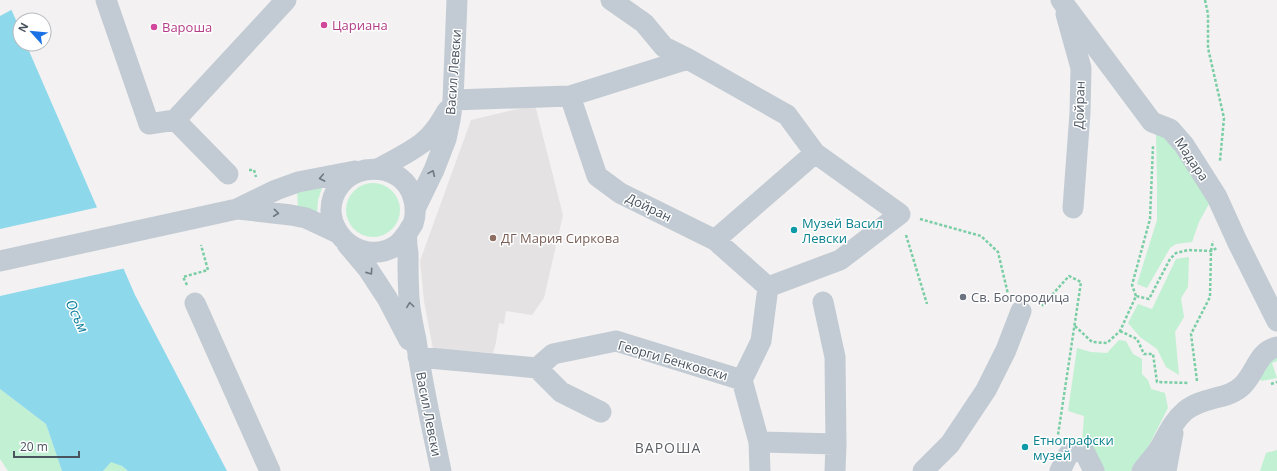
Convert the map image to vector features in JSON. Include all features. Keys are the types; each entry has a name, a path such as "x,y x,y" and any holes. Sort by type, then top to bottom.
{"street":[{"path":"106,0 149,124 175,120 286,0"},
{"name":"Васил Левски","path":"415,209 434,170 446,139 453,100 457,0"},
{"path":"611,0 644,23 664,47 787,115 815,152 900,214 840,260 768,286 761,341 742,380 759,442 760,471"},
{"path":"1060,1 1152,122"},
{"name":"Дойран","path":"1060,1 1081,68 1080,113 1073,208"},
{"path":"418,357 388,298 368,269 342,237 332,221 331,208 334,196 340,185 349,176 369,170 422,143 440,123 453,100 570,96 688,59"},
{"name":"Дойран","path":"570,96 597,176 620,193 715,240 768,286"},
{"path":"175,120 228,174"},
{"name":"Мадара","path":"1152,122 1170,128 1184,145 1217,197 1277,321"},
{"path":"715,240 815,152"},
{"path":"0,261 238,209 276,190 298,182 369,170 385,170 397,176 407,184 413,196 415,209 414,222 407,234 398,244 385,251 372,252 358,250 342,237 306,218 292,214 238,209"},
{"path":"407,234 409,300 418,357"},
{"path":"823,302 835,358 835,471"},
{"path":"195,303 270,471"},
{"path":"923,471 950,444 986,390 1006,350 1021,312"},
{"name":"Георги Бенковски","path":"536,368 553,354 616,341 742,380"},
{"path":"1142,471 1158,450 1175,422 1185,411 1199,402 1235,392 1244,384 1263,355 1269,349 1277,347"},
{"path":"418,357 536,368 561,392 601,412"},
{"name":"Васил Левски","path":"418,357 441,471"},
{"path":"1166,471 1175,422"},
{"path":"759,442 836,444"},
{"path":"1060,471 1068,455 1078,449 1085,453 1094,471"}],"path":[{"path":"1205,0 1208,14 1208,48 1224,118 1220,162"},
{"path":"1075,326 1092,342 1106,343 1120,331 1136,296 1132,285 1150,219 1153,153 1152,122"},
{"path":"900,214 927,304"},
{"path":"900,214 981,236 998,252 1011,306 1032,317 1068,276 1080,282 1075,326 1057,440"},
{"path":"1199,402 1191,334 1210,297 1211,251 1214,237"},
{"path":"1136,296 1149,298 1170,259 1176,253 1188,250 1211,251 1237,241"},
{"path":"183,277 208,270 201,245"},
{"path":"1120,331 1137,339 1144,354 1153,354 1157,382 1179,383"}],"shaded area":[{"name":"ДГ Мария Сиркова","path":"535,105 563,215 544,298 532,315 506,311 504,324 499,323 493,353 433,349 424,301 420,261 471,120"}],"green space":[{"path":"1156,132 1167,138 1210,202 1199,222 1192,242 1176,244 1170,248 1147,288 1137,284 1157,220"},
{"path":"368,183 378,183 388,187 396,195 400,205 400,215 396,225 388,233 378,237 368,237 358,233 350,225 346,215 346,205 350,195 358,187"},
{"path":"309,188 322,188 318,200 317,213 298,208 297,191"},
{"path":"1189,257 1188,287 1181,298 1184,317 1175,332 1179,375 1166,367 1157,349 1140,337 1128,323 1138,304 1152,309 1176,259"},
{"path":"1119,340 1126,341 1133,354 1142,359 1142,374 1148,380 1151,389 1165,393 1168,408 1146,451 1131,471 1104,471 1082,443 1084,416 1068,411 1077,348 1091,352 1107,353"},
{"path":"1277,354 1277,361 1272,363 1277,378 1261,381 1259,375"},
{"path":"0,389 46,424 62,471 8,471 0,459"},
{"path":"1277,450 1277,471 1260,471 1266,453"},
{"path":"111,461 122,466 128,471 103,471"}],"water":[{"name":"Осъм","path":"0,0 7,0 12,12 12,52 29,52 135,295 227,471 128,471 122,466 111,462 103,471 62,471 46,424 0,389"}],"pier":[{"path":"0,0 9,0 13,9 0,16"},
{"path":"99,207 126,268 0,296 0,229"}],"place":[{"name":"Цариана","path":"324,25"},
{"name":"Вароша","path":"154,27"},
{"name":"Музей Васил Левски","path":"794,230"},
{"name":"ДГ Мария Сиркова","path":"493,238"},
{"name":"Св. Богородица","path":"963,297"},
{"name":"Етнографски музей","path":"1025,447"}],"district":[{"name":"ВАРОША","path":"668,448"}]}
